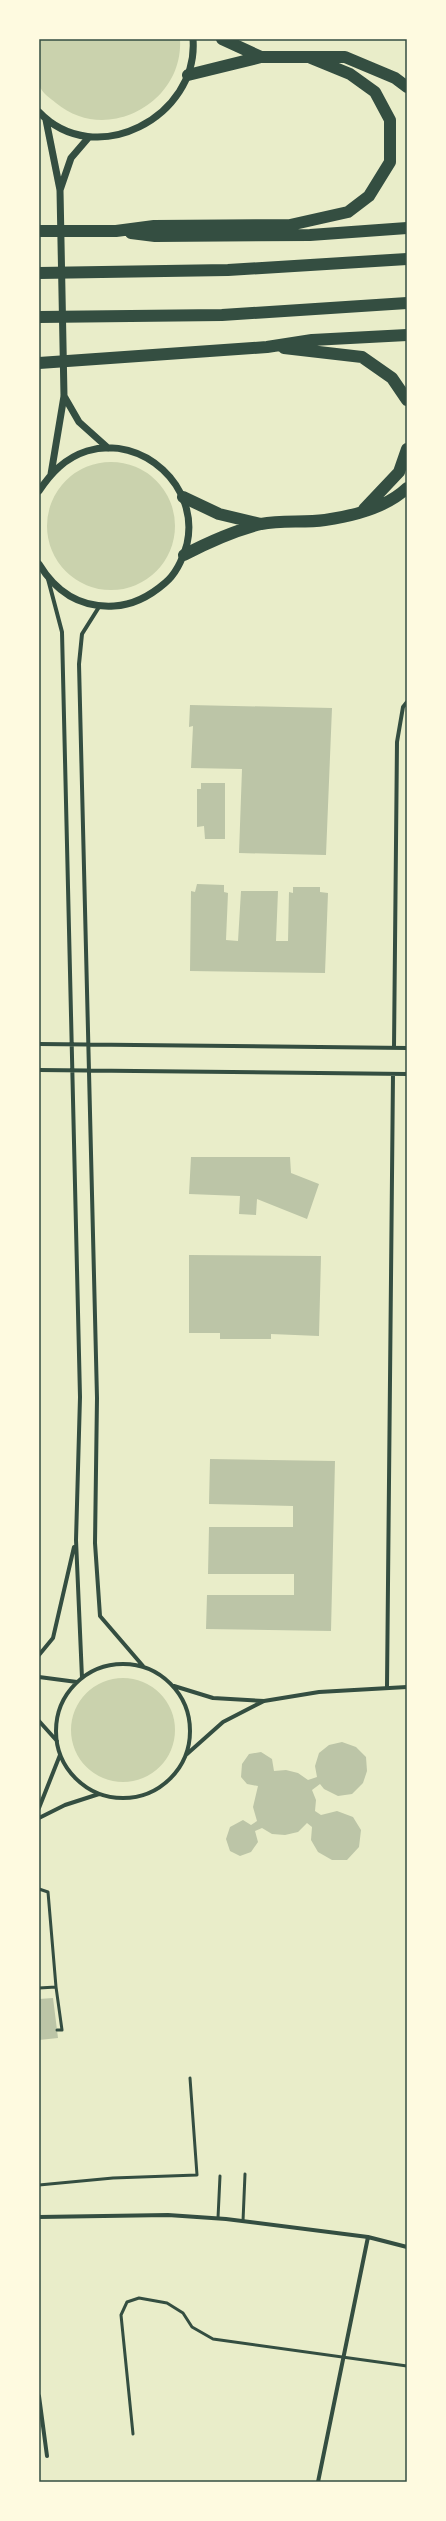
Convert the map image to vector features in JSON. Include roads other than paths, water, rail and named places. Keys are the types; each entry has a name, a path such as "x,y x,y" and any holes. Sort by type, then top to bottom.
{"highway":[{"path":"222,39 260,57"},
{"path":"188,75 260,57 344,57 395,78 407,87"},
{"path":"116,231 154,226 290,226 348,212 369,196 390,162 390,120 375,92 350,74 311,58"},
{"path":"39,231 116,231 155,236 310,235 407,228"},
{"path":"39,273 228,270 407,259"},
{"path":"39,317 222,315 407,303"},
{"path":"39,363 267,347 312,340 407,335"},
{"path":"267,347 362,357 392,378 407,400"},
{"path":"362,511 399,472 407,450"},
{"path":"184,555 219,536 262,524 325,520 362,511 396,499 407,488"},
{"path":"183,497 219,514 262,524"}],"street":[{"path":"39,112 46,120 66,131 89,136 120,135 149,123 173,103 188,75 193,50 192,39"},
{"path":"46,120 60,190 64,396 51,474"},
{"path":"60,190 71,158 89,136"},
{"path":"64,396 79,422 108,448"},
{"path":"39,491 51,474 67,460 87,451 108,448 132,451 153,461 171,477 183,497 188,516 188,536 184,555 171,578 150,596 125,606 99,607 80,602 62,592 48,579 39,564"},
{"path":"48,579 62,632 80,1397 76,1540 82,1678"},
{"path":"99,607 82,634 79,664 97,1398 95,1543 100,1616 143,1666"},
{"path":"394,1048 397,742 403,707 407,702"},
{"path":"39,1044 407,1048"},
{"path":"39,1070 407,1074"},
{"path":"387,1686 393,1074"},
{"path":"39,1655 53,1638 76,1540"},
{"path":"187,1754 191,1736 190,1718 184,1701 174,1686 160,1674 143,1666 122,1663 100,1668 77,1682 64,1699 57,1719 57,1741 60,1755 69,1771 82,1784 99,1794 120,1798 141,1796 160,1787 176,1772 187,1754 223,1722 264,1701"},
{"path":"39,1677 77,1682"},
{"path":"174,1686 213,1698 264,1701 320,1692 387,1686 407,1687"},
{"path":"39,1721 57,1741"},
{"path":"39,1808 60,1755"},
{"path":"39,1818 65,1805 99,1794"},
{"path":"39,2217 168,2215 218,2218 368,2237 407,2247"},
{"path":"318,2482 368,2237"},
{"path":"39,2396 47,2456"}],"lane":[{"path":"39,1889 48,1892 56,1987 62,2030 57,2030"},
{"path":"39,1988 56,1987"},
{"path":"54,2009 59,2009"},
{"path":"39,2185 114,2178 197,2175 196,2139 190,2078"},
{"path":"243,2221 245,2174"},
{"path":"218,2218 220,2176"},
{"path":"133,2434 121,2316 127,2302 139,2298 167,2302 183,2313 192,2327 213,2339 407,2366"}]}
